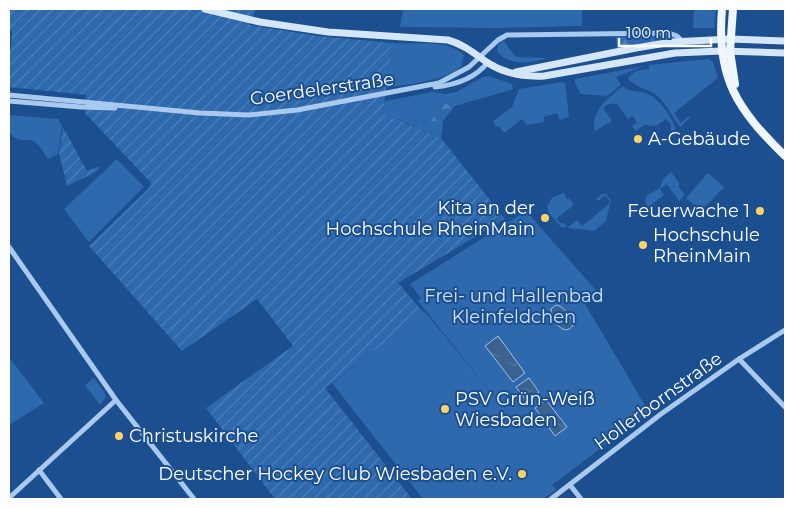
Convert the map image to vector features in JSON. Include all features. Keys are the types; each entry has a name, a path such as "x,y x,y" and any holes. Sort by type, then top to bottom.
{"main road":[{"path":"205,9 260,22 328,32 448,40 457,42 504,71 526,76 544,76 660,55 725,50 785,52"},
{"path":"722,9 720,39 725,50 727,75 739,101 758,129 785,156"},
{"path":"725,50 730,39 733,9"},
{"path":"504,71 526,71 556,63 636,48 683,42 720,39 785,41"}],"street":[{"name":"Goerdelerstraße","path":"9,101 81,107 249,115 297,110 439,83 457,75 481,57 498,40 506,36 669,33 677,36 683,42"},
{"name":"Goerdelerstraße","path":"425,87 445,86 461,82 477,73 488,62"},
{"name":"Goerdelerstraße","path":"9,95 81,101 133,108"},
{"path":"9,247 116,400 194,499"},
{"name":"Hollerbornstraße","path":"551,499 661,414 739,359 785,330"},
{"path":"739,359 785,407"},
{"path":"9,498 116,400"},
{"path":"39,470 61,499"},
{"path":"570,486 581,499"}],"green space":[{"path":"9,9 256,9 249,25 318,36 392,43 383,113 441,138 505,219 398,283 424,313 325,388 412,499 275,499 206,408 293,346 257,299 182,351 89,246 149,188 151,183 85,113 86,95 9,87 12,33 9,26"},
{"path":"403,9 582,9 582,26 496,28 400,27"},
{"path":"694,9 716,9 714,28 693,28"},
{"path":"670,35 675,38 617,48 616,37"},
{"path":"503,40 516,57 548,58 528,62 507,60 497,51 498,45"},
{"path":"392,43 440,45 458,50 465,56 463,57 462,66 446,75 426,81 386,88"},
{"path":"708,59 713,62 718,78 674,113 681,123 689,116 690,118 680,127 660,98 628,79 634,72 649,69 649,65"},
{"path":"644,66 616,77 621,85 607,96 581,94 575,83 575,79"},
{"path":"489,76 512,84 513,89 455,106 443,103 431,121 419,120 412,125 383,113 385,101 433,92 446,94 456,92 483,77"},
{"path":"565,83 569,117 560,120 557,113 544,117 544,122 527,125 522,119 504,133 499,126 496,127 493,121 512,107 519,89"},
{"path":"623,86 650,95 660,103 673,121 676,132 660,145 657,145 671,134 671,124 666,119 656,126 644,125 636,131 632,126 637,123 633,116 628,119 617,104 608,104 603,108 612,121 595,131 595,117 598,111"},
{"path":"443,103 455,106 443,121 441,138 412,125 419,120 431,121"},
{"path":"9,115 58,119 62,126 58,154 48,159 40,147 33,141 16,139 11,134"},
{"path":"63,127 87,171 101,166 96,172 67,186 59,153"},
{"path":"117,159 144,187 89,242 64,209"},
{"path":"671,172 685,195 679,201 667,184 660,189 664,195 648,207 645,203 646,196 660,188 663,179"},
{"path":"708,173 724,187 701,211 686,198"},
{"path":"565,192 564,194 567,199 569,198 574,205 557,218 567,228 561,227 549,213 547,206 552,198"},
{"path":"602,194 606,194 611,200 606,221 594,231 567,228 577,220 582,226 609,204 610,201 605,195 598,201 596,199"},
{"name":"Frei- und Hallenbad Kleinfeldchen","path":"526,211 600,295 585,304 649,412 552,485 556,490 543,499 423,499 332,383 425,312 495,398 418,301 421,298 410,284"},
{"path":"9,357 44,403 9,425"},
{"path":"94,378 106,397 100,405 85,385"}],"water":[{"path":"556,305 562,307 569,315 573,325 570,329 562,329 555,322 551,309"},
{"path":"498,336 525,373 513,382 485,346"},
{"path":"529,378 539,392 527,401 516,387"},
{"path":"546,400 567,427 555,436 535,408"}],"place":[{"name":"A-Gebäude","path":"638,139"},
{"name":"Feuerwache 1","path":"760,211"},
{"name":"Kita an der Hochschule RheinMain","path":"545,218"},
{"name":"Hochschule RheinMain","path":"643,245"},
{"name":"PSV Grün-Weiß Wiesbaden","path":"445,409"},
{"name":"Christuskirche","path":"119,436"},
{"name":"Deutscher Hockey Club Wiesbaden e.V.","path":"522,474"}]}
